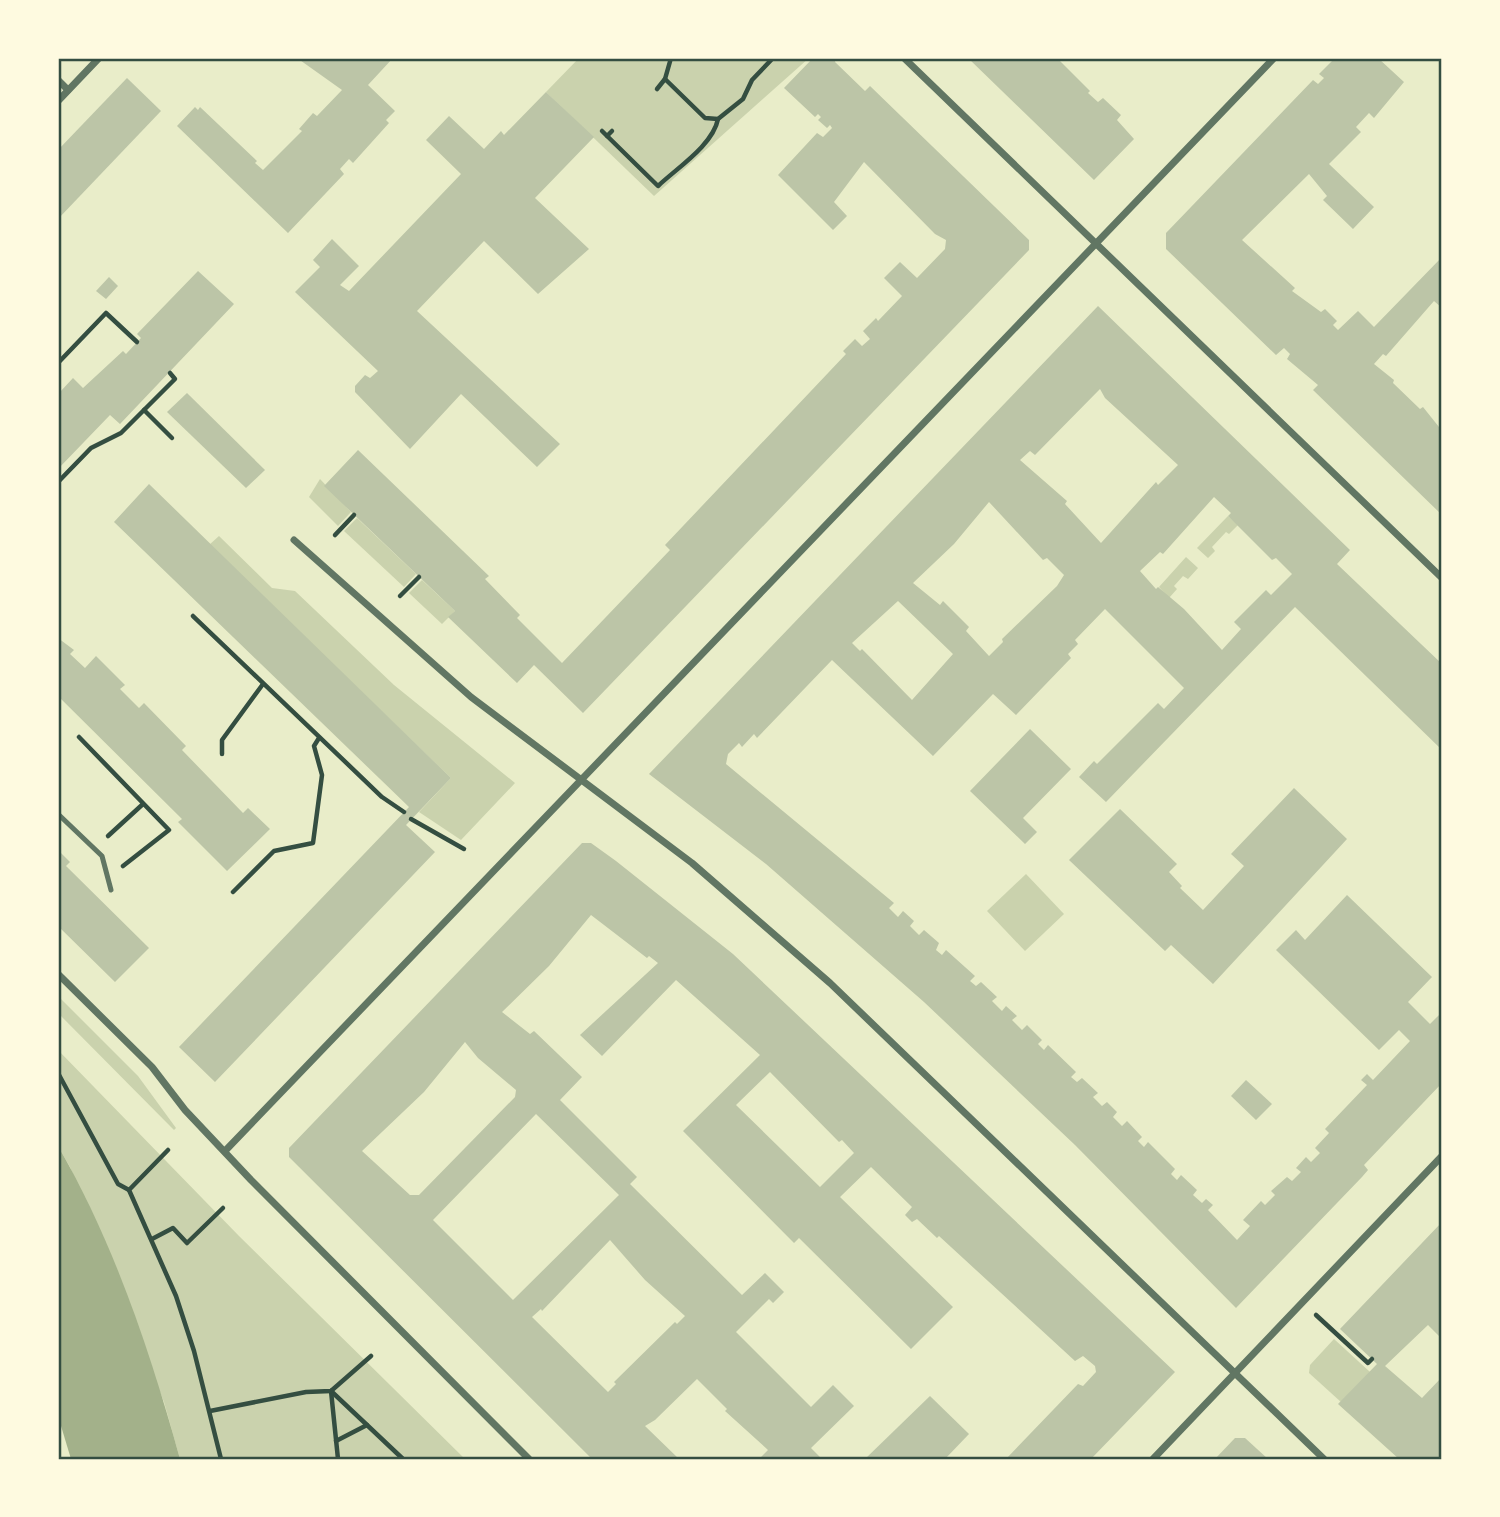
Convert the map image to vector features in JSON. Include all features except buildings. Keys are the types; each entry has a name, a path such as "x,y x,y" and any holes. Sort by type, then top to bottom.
{"street":[{"path":"58,101 99,58"},
{"path":"904,58 1442,578"},
{"path":"225,1151 1274,58"},
{"path":"58,80 68,90"},
{"path":"294,540 471,697 692,863 830,983 1324,1459"},
{"path":"58,974 152,1067 185,1110 529,1459"},
{"path":"1153,1459 1442,1156"}],"lane":[{"path":"58,814 102,856 111,890"}],"path":[{"path":"657,89 665,79 671,58"},
{"path":"602,131 658,186 709,138 716,129 718,119 743,99 752,80 773,58"},
{"path":"665,79 705,118 718,119"},
{"path":"607,136 612,131"},
{"path":"58,363 106,313 137,342"},
{"path":"58,482 91,448 121,433 175,379 170,373"},
{"path":"144,410 172,438"},
{"path":"335,535 354,515"},
{"path":"400,596 419,577"},
{"path":"193,616 382,797 404,812"},
{"path":"222,754 222,740 263,684"},
{"path":"79,737 169,830 108,878"},
{"path":"233,892 274,851 313,843 322,775 314,746 319,737"},
{"path":"94,849 144,804"},
{"path":"411,819 464,849"},
{"path":"58,1073 118,1184 129,1190 152,1239 176,1296 210,1411 221,1459"},
{"path":"129,1190 168,1150"},
{"path":"152,1239 173,1228 187,1243 223,1208"},
{"path":"1303,1303 1368,1363 1372,1359"},
{"path":"210,1411 306,1392 331,1391 371,1356"},
{"path":"331,1391 403,1459"},
{"path":"331,1391 338,1459"},
{"path":"336,1441 367,1424"}],"shaded area":[{"path":"579,58 809,58 654,196 546,92"},
{"path":"320,479 351,512 338,526 309,497"},
{"path":"1228,516 1238,525 1229,534 1226,532 1212,547 1215,551 1208,558 1197,548"},
{"path":"357,518 416,574 404,587 344,531"},
{"path":"219,536 272,588 295,591 394,685 515,783 461,840 419,812 451,778 209,545"},
{"path":"1186,557 1198,568 1188,579 1183,576 1174,586 1177,589 1169,598 1159,587"},
{"path":"422,580 455,611 442,624 409,593"},
{"path":"1026,874 1064,914 1025,951 987,911"},
{"path":"58,996 138,1076 176,1128 174,1130 58,1013"},
{"path":"58,1050 239,1236 465,1459 180,1459 164,1402 70,1167 58,1146"},
{"path":"58,1146 96,1221 129,1298 180,1459 71,1459 58,1416"},
{"path":"1334,1339 1370,1372 1341,1402 1309,1373 1310,1365"}]}
